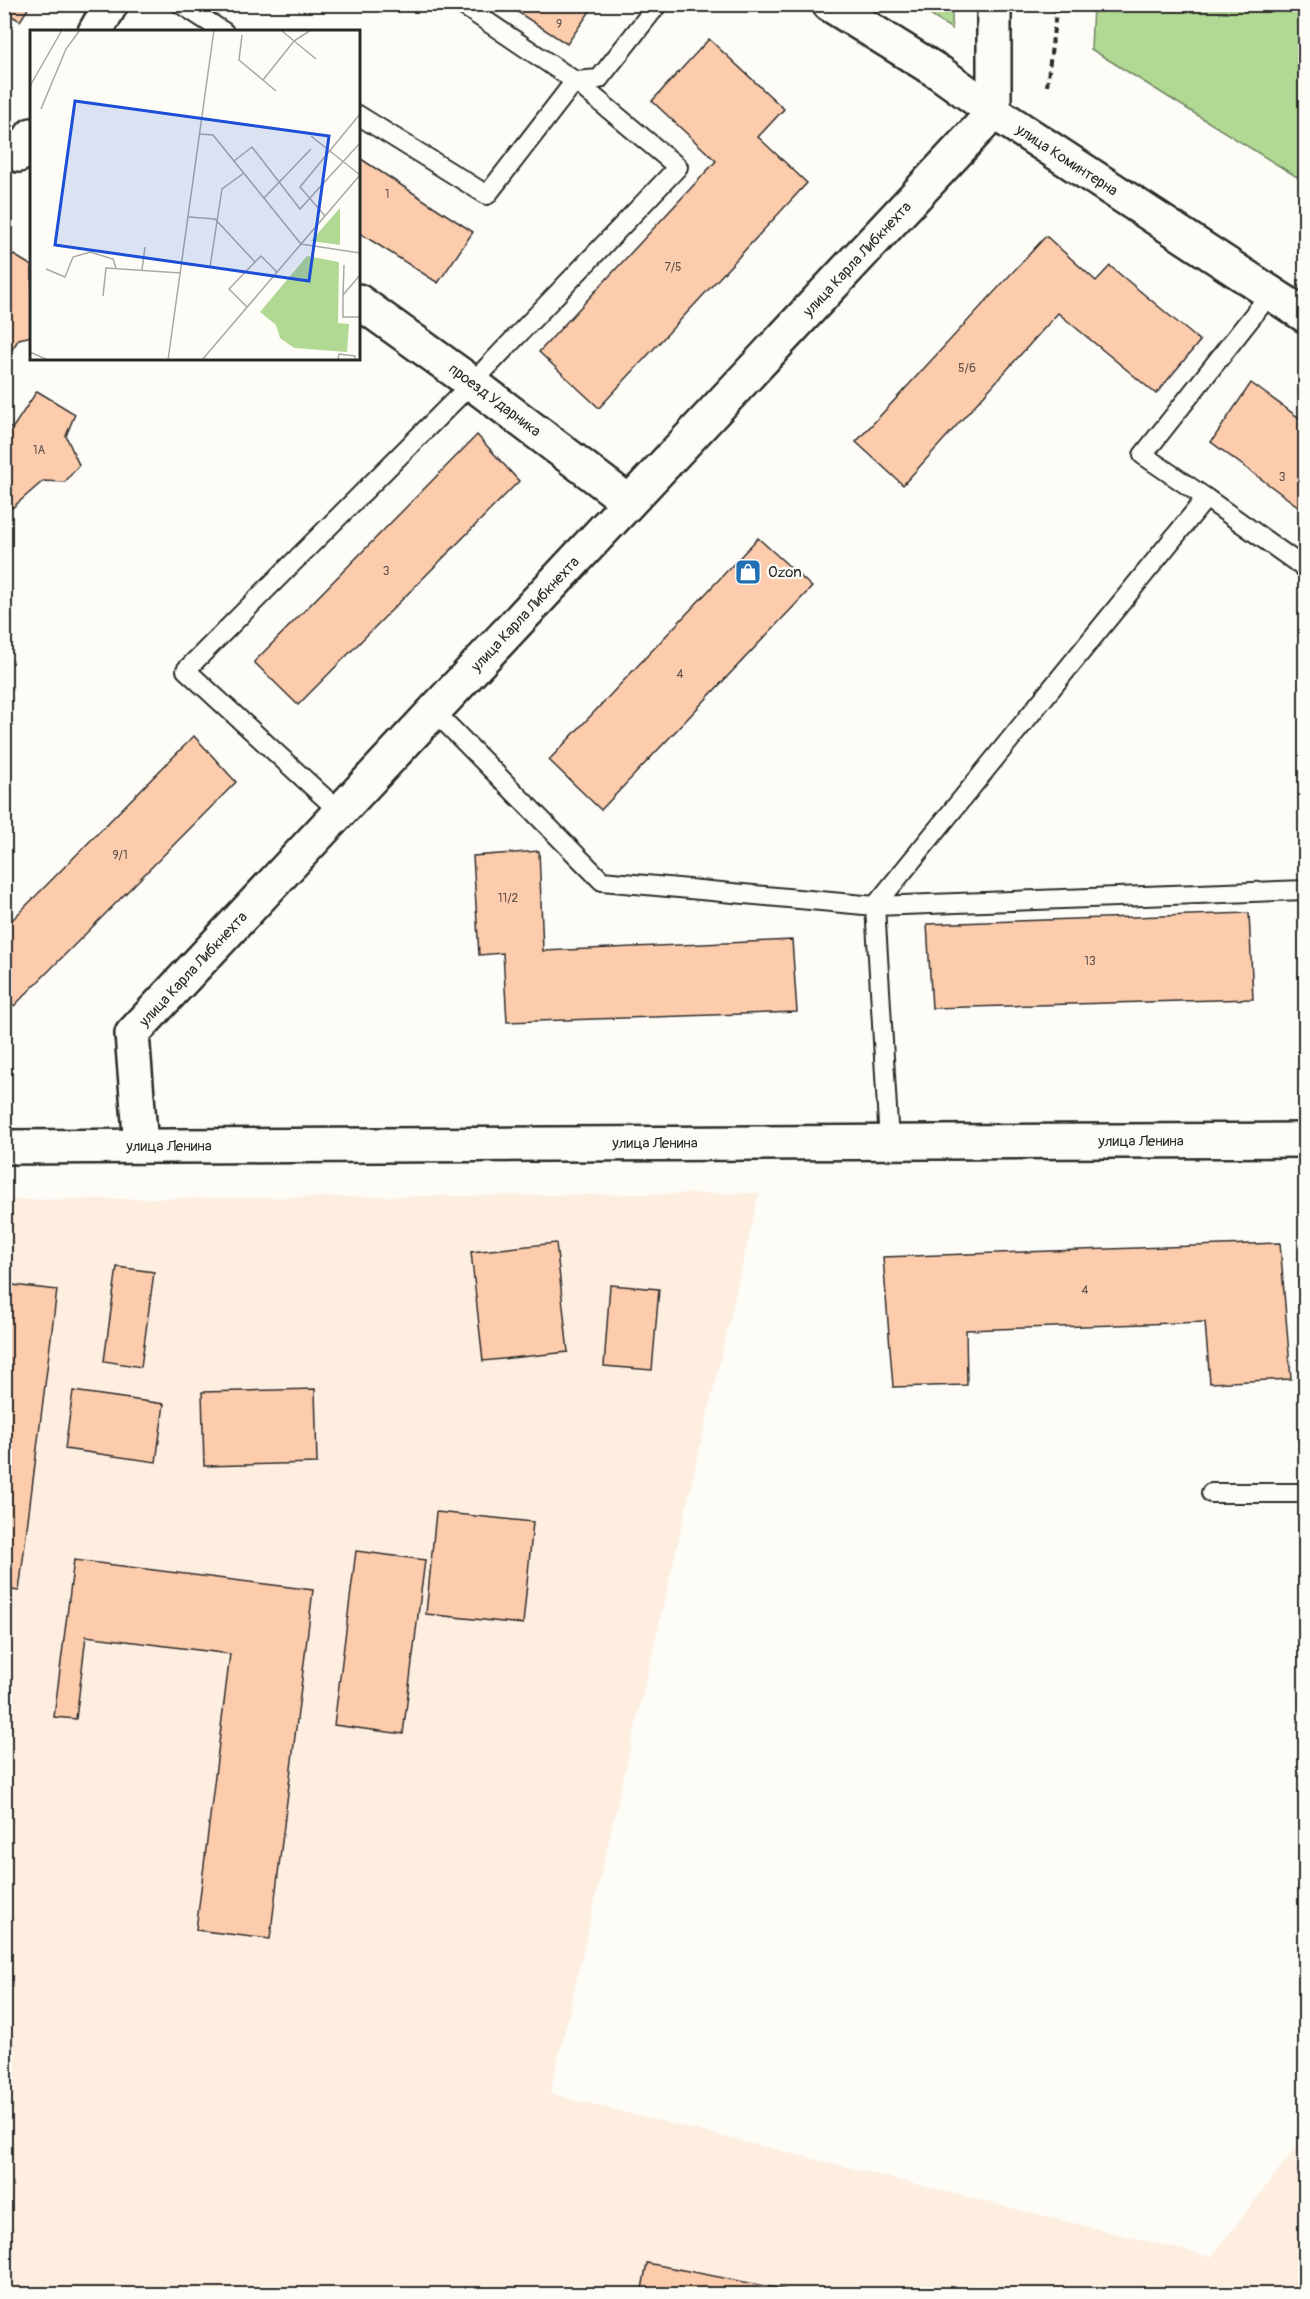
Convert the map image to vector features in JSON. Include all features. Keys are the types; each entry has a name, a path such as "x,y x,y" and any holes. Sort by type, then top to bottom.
{"street":[{"path":"96,30 111,4"},
{"name":"улица Коминтерна","path":"829,4 940,73 994,112 1305,316"},
{"path":"994,4 994,112"},
{"name":"улица Карла Либкнехта","path":"141,1146 132,1034 994,112"},
{"name":"проезд Ударника","path":"360,302 472,383 629,502"},
{"name":"улица Ленина","path":"4,1147 1305,1140"}],"lane":[{"path":"181,4 221,30"},
{"path":"340,812 186,670 472,383 678,167 575,81 461,4"},
{"path":"360,116 487,195 575,81 599,79 658,4"},
{"path":"1270,294 1143,455 1305,569"},
{"path":"889,1142 875,906 1206,498"},
{"path":"434,711 602,881 875,906 1305,890"},
{"path":"1211,1493 1305,1493"}],"path":[{"path":"1047,86 1057,4"}],"shaded area":[{"path":"759,1193 550,2094 1211,2257 1305,2136 1305,2294 5,2294 4,1200"}],"green space":[{"path":"914,5 952,5 952,29"},
{"path":"1093,5 1305,5 1305,182 1091,49"}],"building":[{"path":"4,4 31,4 20,21 4,11"},
{"path":"505,4 595,4 567,44"},
{"path":"709,39 784,109 758,137 807,183 599,408 539,352 716,161 652,101"},
{"path":"360,158 473,232 438,283 360,233"},
{"path":"1046,236 1096,281 1110,266 1200,341 1156,394 1058,313 903,485 856,442"},
{"path":"4,249 30,265 30,336 19,339 4,361"},
{"path":"1251,383 1306,423 1306,512 1211,442"},
{"path":"37,391 75,414 66,436 79,465 65,482 43,481 12,508 4,502 4,424 12,429"},
{"path":"477,435 519,481 298,705 254,662"},
{"path":"758,538 812,587 601,810 549,760"},
{"path":"194,736 236,782 14,1006 4,996 4,928"},
{"path":"539,851 543,951 792,940 797,1012 507,1022 503,953 479,955 473,856"},
{"path":"1249,913 1253,999 932,1008 927,924"},
{"path":"556,1243 568,1352 483,1361 471,1252"},
{"path":"1280,1243 1291,1379 1210,1383 1205,1322 966,1330 967,1385 893,1387 883,1257"},
{"path":"117,1267 154,1272 141,1367 104,1361"},
{"path":"4,1284 57,1290 19,1591 4,1589"},
{"path":"610,1285 659,1289 652,1370 604,1366"},
{"path":"315,1389 317,1463 204,1466 202,1392"},
{"path":"73,1391 164,1404 156,1462 65,1449"},
{"path":"436,1512 533,1522 523,1624 426,1614"},
{"path":"356,1551 425,1560 403,1734 334,1725"},
{"path":"74,1560 313,1590 270,1939 196,1930 230,1654 86,1636 76,1719 54,1717"},
{"path":"647,2263 806,2294 641,2294"}],"place":[{"name":"Ozon","path":"748,572"}]}
